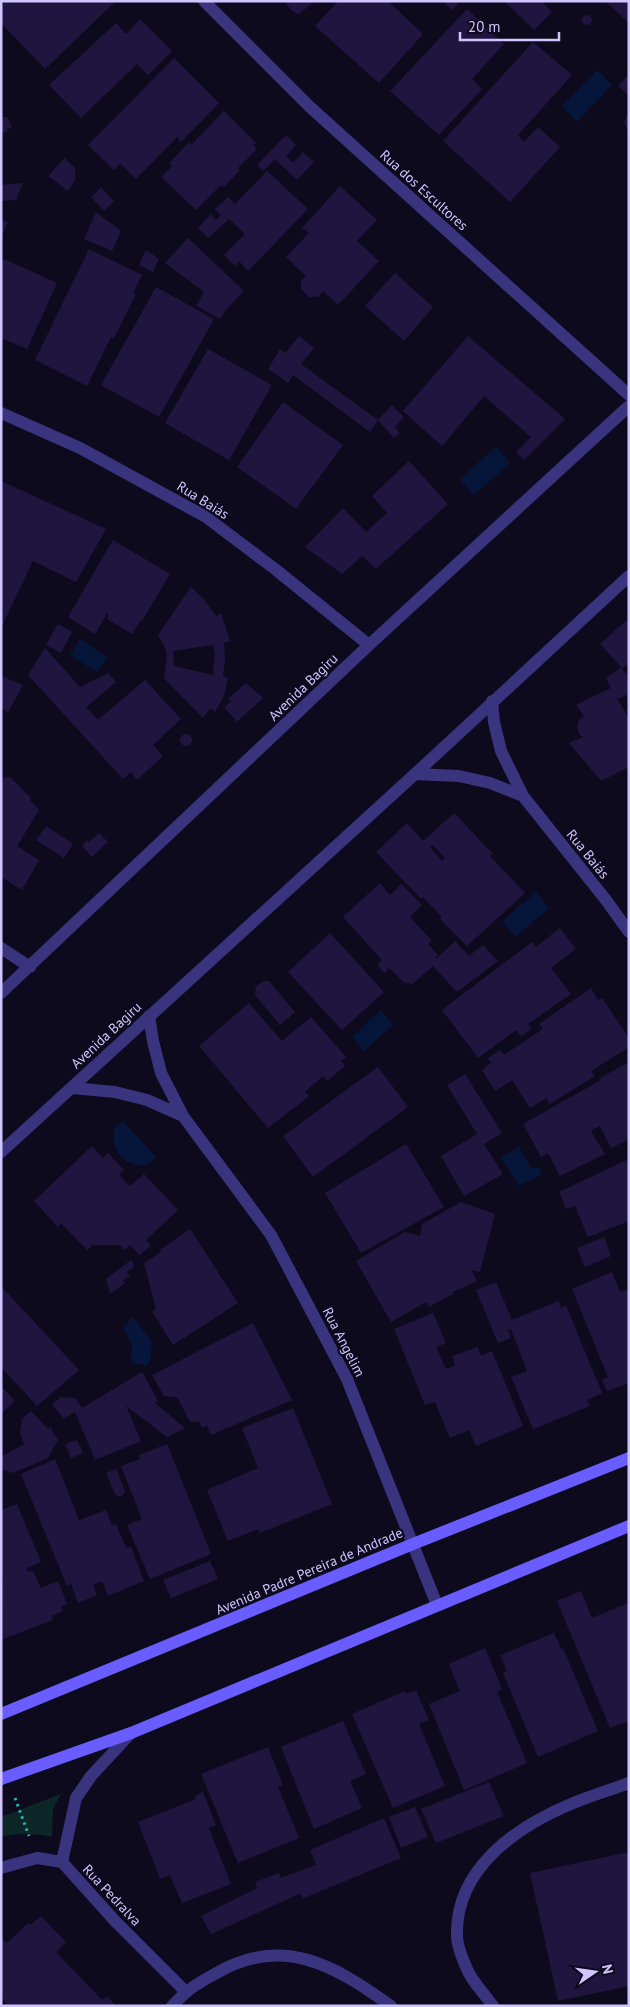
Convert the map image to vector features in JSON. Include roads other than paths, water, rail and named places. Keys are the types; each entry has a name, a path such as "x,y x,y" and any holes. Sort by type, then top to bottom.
{"street":[{"name":"Rua dos Escultores","path":"204,1 310,107 629,395"},
{"name":"Avenida Bagiru","path":"1,993 369,645 629,406"},
{"name":"Rua Baiás","path":"1,413 80,448 206,517 275,569 369,645"},
{"name":"Avenida Bagiru","path":"1,1152 416,774 492,701 629,576"},
{"name":"Rua Baiás","path":"492,701 494,722 501,751 522,796 606,900 629,932"},
{"name":"Rua Baiás","path":"416,774 459,776 490,783 522,796"},
{"path":"1,948 30,967"},
{"name":"Rua Angelim","path":"149,1016 152,1041 161,1073 183,1116 271,1235 347,1379 437,1605"},
{"name":"Rua Angelim","path":"72,1088 115,1092 147,1100 183,1116"},
{"name":"Avenida Padre Pereira de Andrade","path":"1,1714 413,1544 629,1458"},
{"path":"4,1778 131,1733 629,1526"},
{"path":"62,1862 76,1798 91,1776 131,1733"},
{"path":"493,2006 468,1971 457,1937 460,1904 473,1875 497,1849 524,1829 570,1804 629,1783"},
{"name":"Rua Pedralva","path":"1,1868 37,1858 62,1862 115,1921 185,1991"},
{"path":"172,2006 185,1991 234,1962 263,1955 287,1954 320,1964 363,1986 391,2006"}],"water":[{"path":"597,70 612,85 577,122 562,106"},
{"path":"496,446 510,463 474,495 460,480"},
{"path":"80,639 107,657 97,672 70,655"},
{"path":"536,892 549,908 515,937 502,921"},
{"path":"381,1010 393,1025 364,1051 352,1037"},
{"path":"123,1121 156,1157 148,1165 126,1161 117,1151 114,1129"},
{"path":"519,1147 531,1168 539,1168 542,1174 519,1186 501,1157"},
{"path":"133,1317 152,1342 150,1361 146,1366 132,1363 131,1361 132,1345 123,1327"}]}
